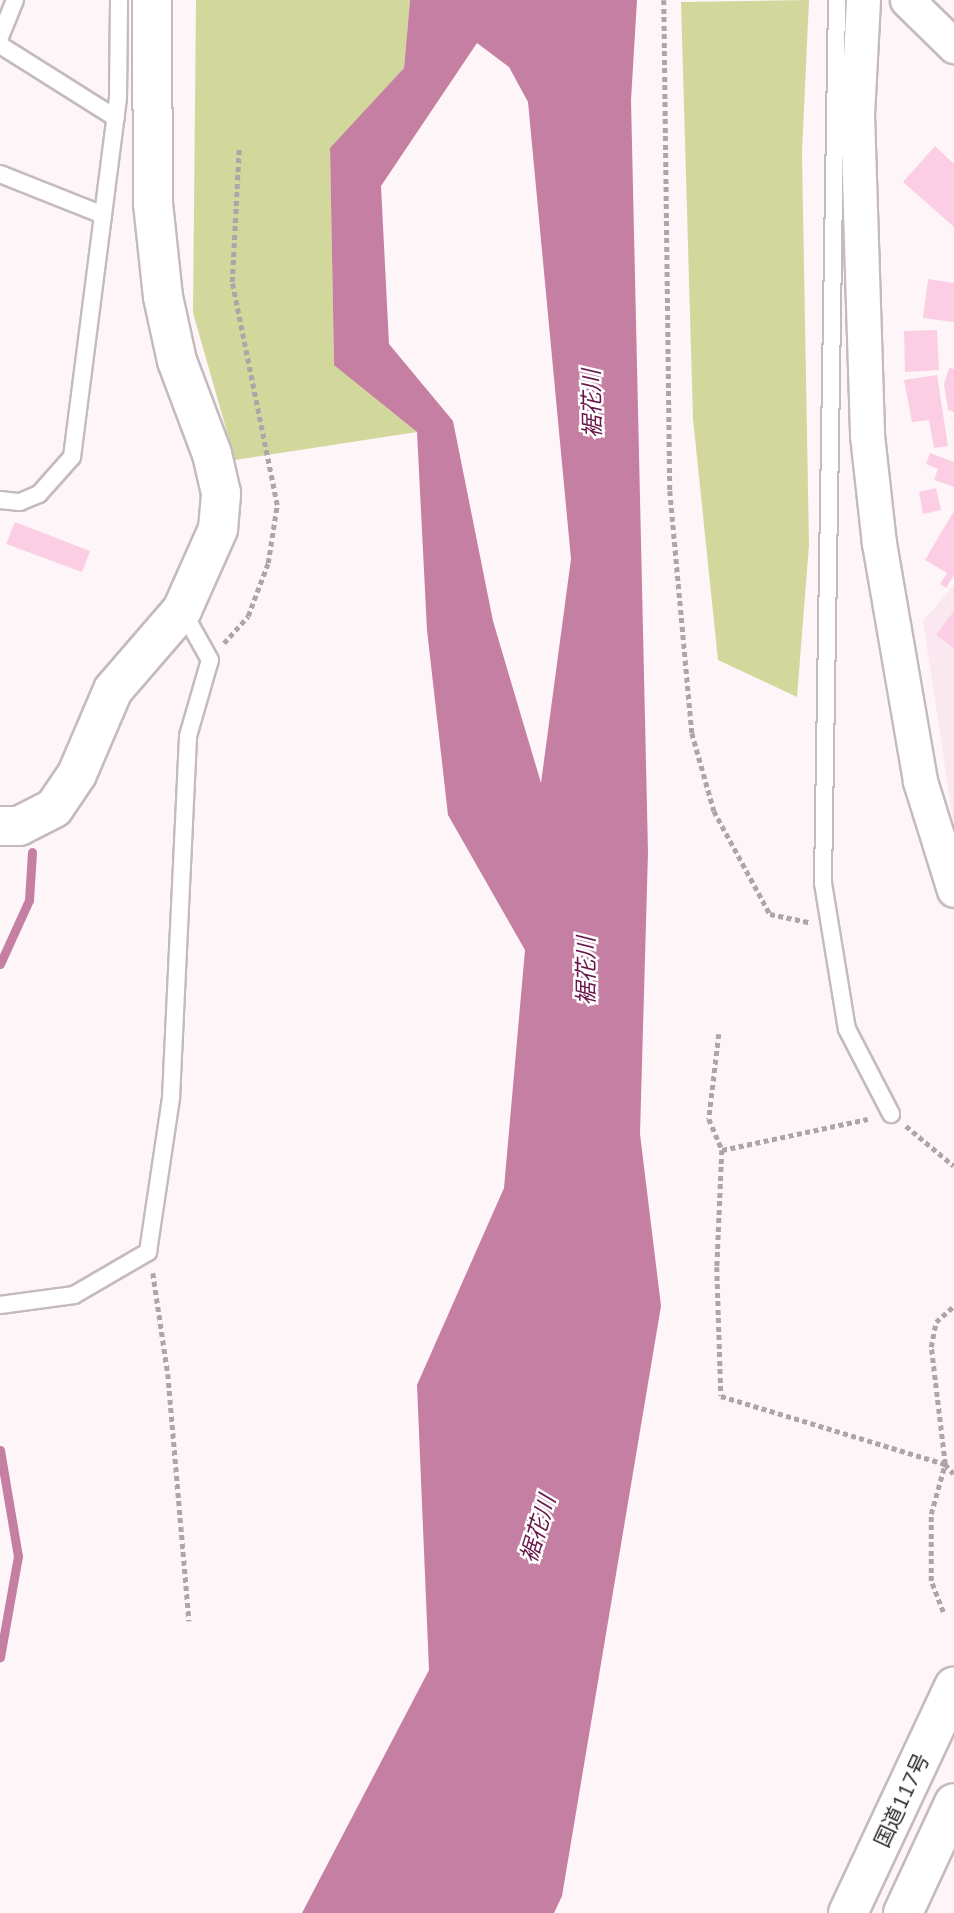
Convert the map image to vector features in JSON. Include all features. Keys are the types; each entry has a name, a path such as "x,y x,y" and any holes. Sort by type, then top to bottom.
{"main road":[{"path":"0,826 19,826 54,808 77,774 113,690 182,610 218,529 221,493 163,297 153,203 152,0"},
{"name":"国道117号","path":"848,1913 954,1686"},
{"path":"903,1913 954,1803"}],"street":[{"path":"863,0 857,114 867,435 879,542 920,780 954,890"},
{"path":"906,0 954,46"}],"lane":[{"path":"0,37 15,0"},
{"path":"0,500 20,502 38,494 72,457 116,118 119,0"},
{"path":"837,0 827,925 847,1029 891,1114"},
{"path":"0,45 116,118"},
{"path":"0,174 103,215"},
{"path":"0,1305 74,1295 148,1252 172,1098 188,736 210,660 182,610"}],"path":[{"path":"664,0 670,491 692,733 714,811 770,915 827,925"},
{"path":"210,660 248,616 268,563 277,505 233,282 239,148"},
{"path":"719,1034 709,1119 722,1150 717,1267 721,1396 945,1464 954,1474"},
{"path":"722,1150 891,1114 954,1167"},
{"path":"148,1252 168,1374 189,1621"},
{"path":"943,1612 931,1581 931,1514 945,1464 931,1347 936,1322 954,1306"}],"shaded area":[{"path":"954,585 954,826 923,621"}],"green space":[{"path":"196,0 410,0 404,68 330,149 334,364 417,432 235,460 193,313"},
{"path":"809,0 802,153 809,545 797,697 718,660 693,419 681,2"}],"water":[{"name":"裾花川","path":"410,0 637,0 631,100 648,852 640,1134 661,1306 562,1896 554,1913 302,1913 429,1670 417,1385 504,1188 525,950 448,815 427,630 417,432 334,365 330,148 404,68","holes":["477,43 509,67 528,102 571,559 541,783 493,621 453,421 389,344 381,186"]}],"building":[{"path":"935,146 954,164 954,227 903,182"},
{"path":"928,279 954,283 954,322 923,318"},
{"path":"937,330 939,370 905,372 904,331"},
{"path":"949,368 954,369 954,412 948,410 944,384"},
{"path":"937,375 948,446 934,448 929,420 912,422 904,380"},
{"path":"930,453 954,462 954,487 934,480 938,469 926,464"},
{"path":"936,488 941,510 923,514 919,492"},
{"path":"954,511 954,575 946,588 940,584 947,573 925,560"},
{"path":"15,522 90,551 82,572 6,544"},
{"path":"954,611 954,648 936,635"}],"waterway":[{"path":"0,964 29,900 32,852"},
{"path":"0,1450 18,1556 0,1657"}]}
